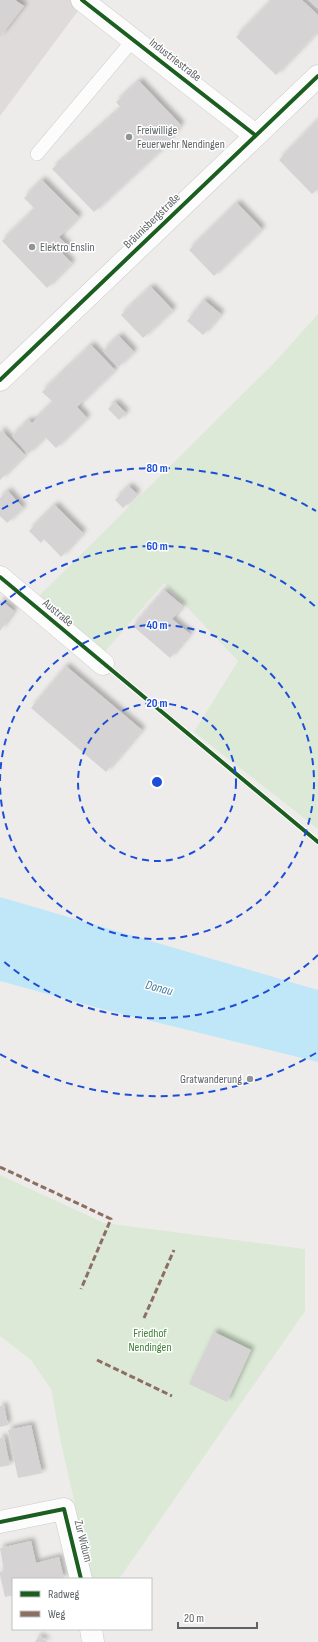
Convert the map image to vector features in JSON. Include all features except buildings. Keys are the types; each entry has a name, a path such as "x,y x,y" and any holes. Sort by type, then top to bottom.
{"street":[{"name":"Industriestraße","path":"82,0 255,135"},
{"name":"Bräunisbergstraße","path":"0,380 318,76"},
{"name":"Austraße","path":"0,577 103,664"},
{"name":"Zur Widum","path":"0,1522 64,1509 82,1578"},
{"path":"91,1630 93,1642"}],"lane":[{"path":"37,154 133,40"}],"shaded area":[{"path":"0,0 86,0 0,116"}],"green space":[{"path":"318,314 318,829 194,732 238,661 164,583 103,654 39,596 274,363"},
{"name":"Friedhof Nendingen","path":"0,1175 104,1223 305,1249 305,1311 120,1578 92,1578 61,1443 51,1389 31,1360 0,1336"}],"water":[{"name":"Donau","path":"0,897 318,990 318,1062 102,1009 0,981"}],"marked path":[{"path":"0,1167 111,1219 81,1289"},
{"path":"144,1318 174,1250"},
{"path":"97,1360 172,1396"}],"cycle path":[{"path":"82,0 255,135"},
{"path":"0,380 318,76"},
{"path":"0,577 318,842"},
{"path":"0,1522 64,1509 81,1578"}],"place":[{"name":"Freiwillige Feuerwehr Nendingen","path":"129,137"},
{"name":"Elektro Enslin","path":"32,247"},
{"name":"Gratwanderung","path":"250,1079"}]}
